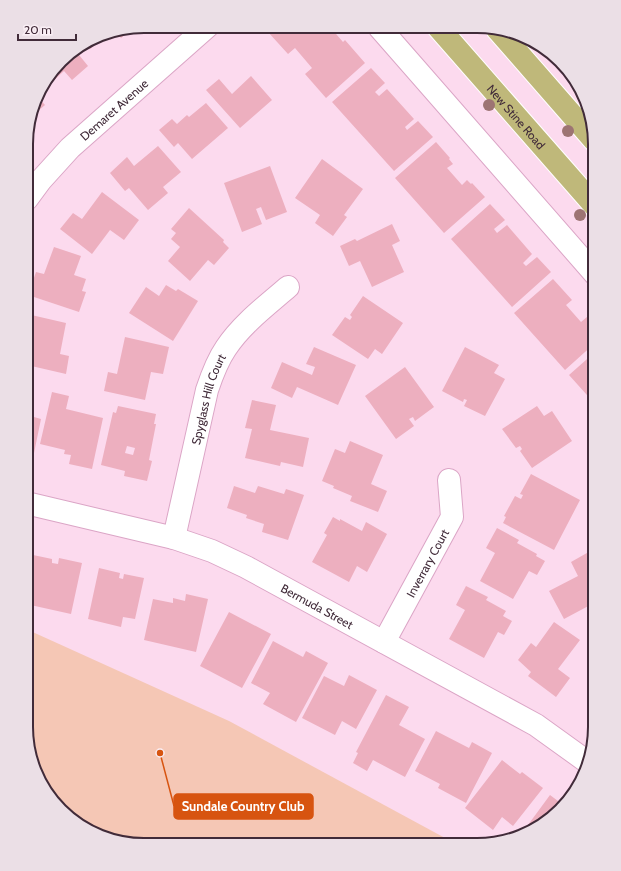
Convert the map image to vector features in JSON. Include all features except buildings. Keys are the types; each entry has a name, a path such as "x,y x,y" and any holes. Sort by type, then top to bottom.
{"main road":[{"name":"New Stine Road","path":"443,33 588,198"},
{"path":"504,37 587,132"}],"street":[{"name":"Demaret Avenue","path":"33,190 40,180 70,148 200,33"},
{"path":"383,33 588,266"},
{"name":"Spyglass Hill Court","path":"174,538 207,390 215,368 226,348 240,330 288,287"},
{"name":"Inverrary Court","path":"384,642 452,517 449,480"},
{"name":"Bermuda Street","path":"33,505 174,538 212,551 246,567 536,725 584,755"}],"shaded area":[{"path":"33,632 229,721 445,838 144,838 130,837 102,830 76,815 56,795 44,776 39,763 33,734"}],"place":[{"name":"Sundale Country Club","path":"160,753"}]}
